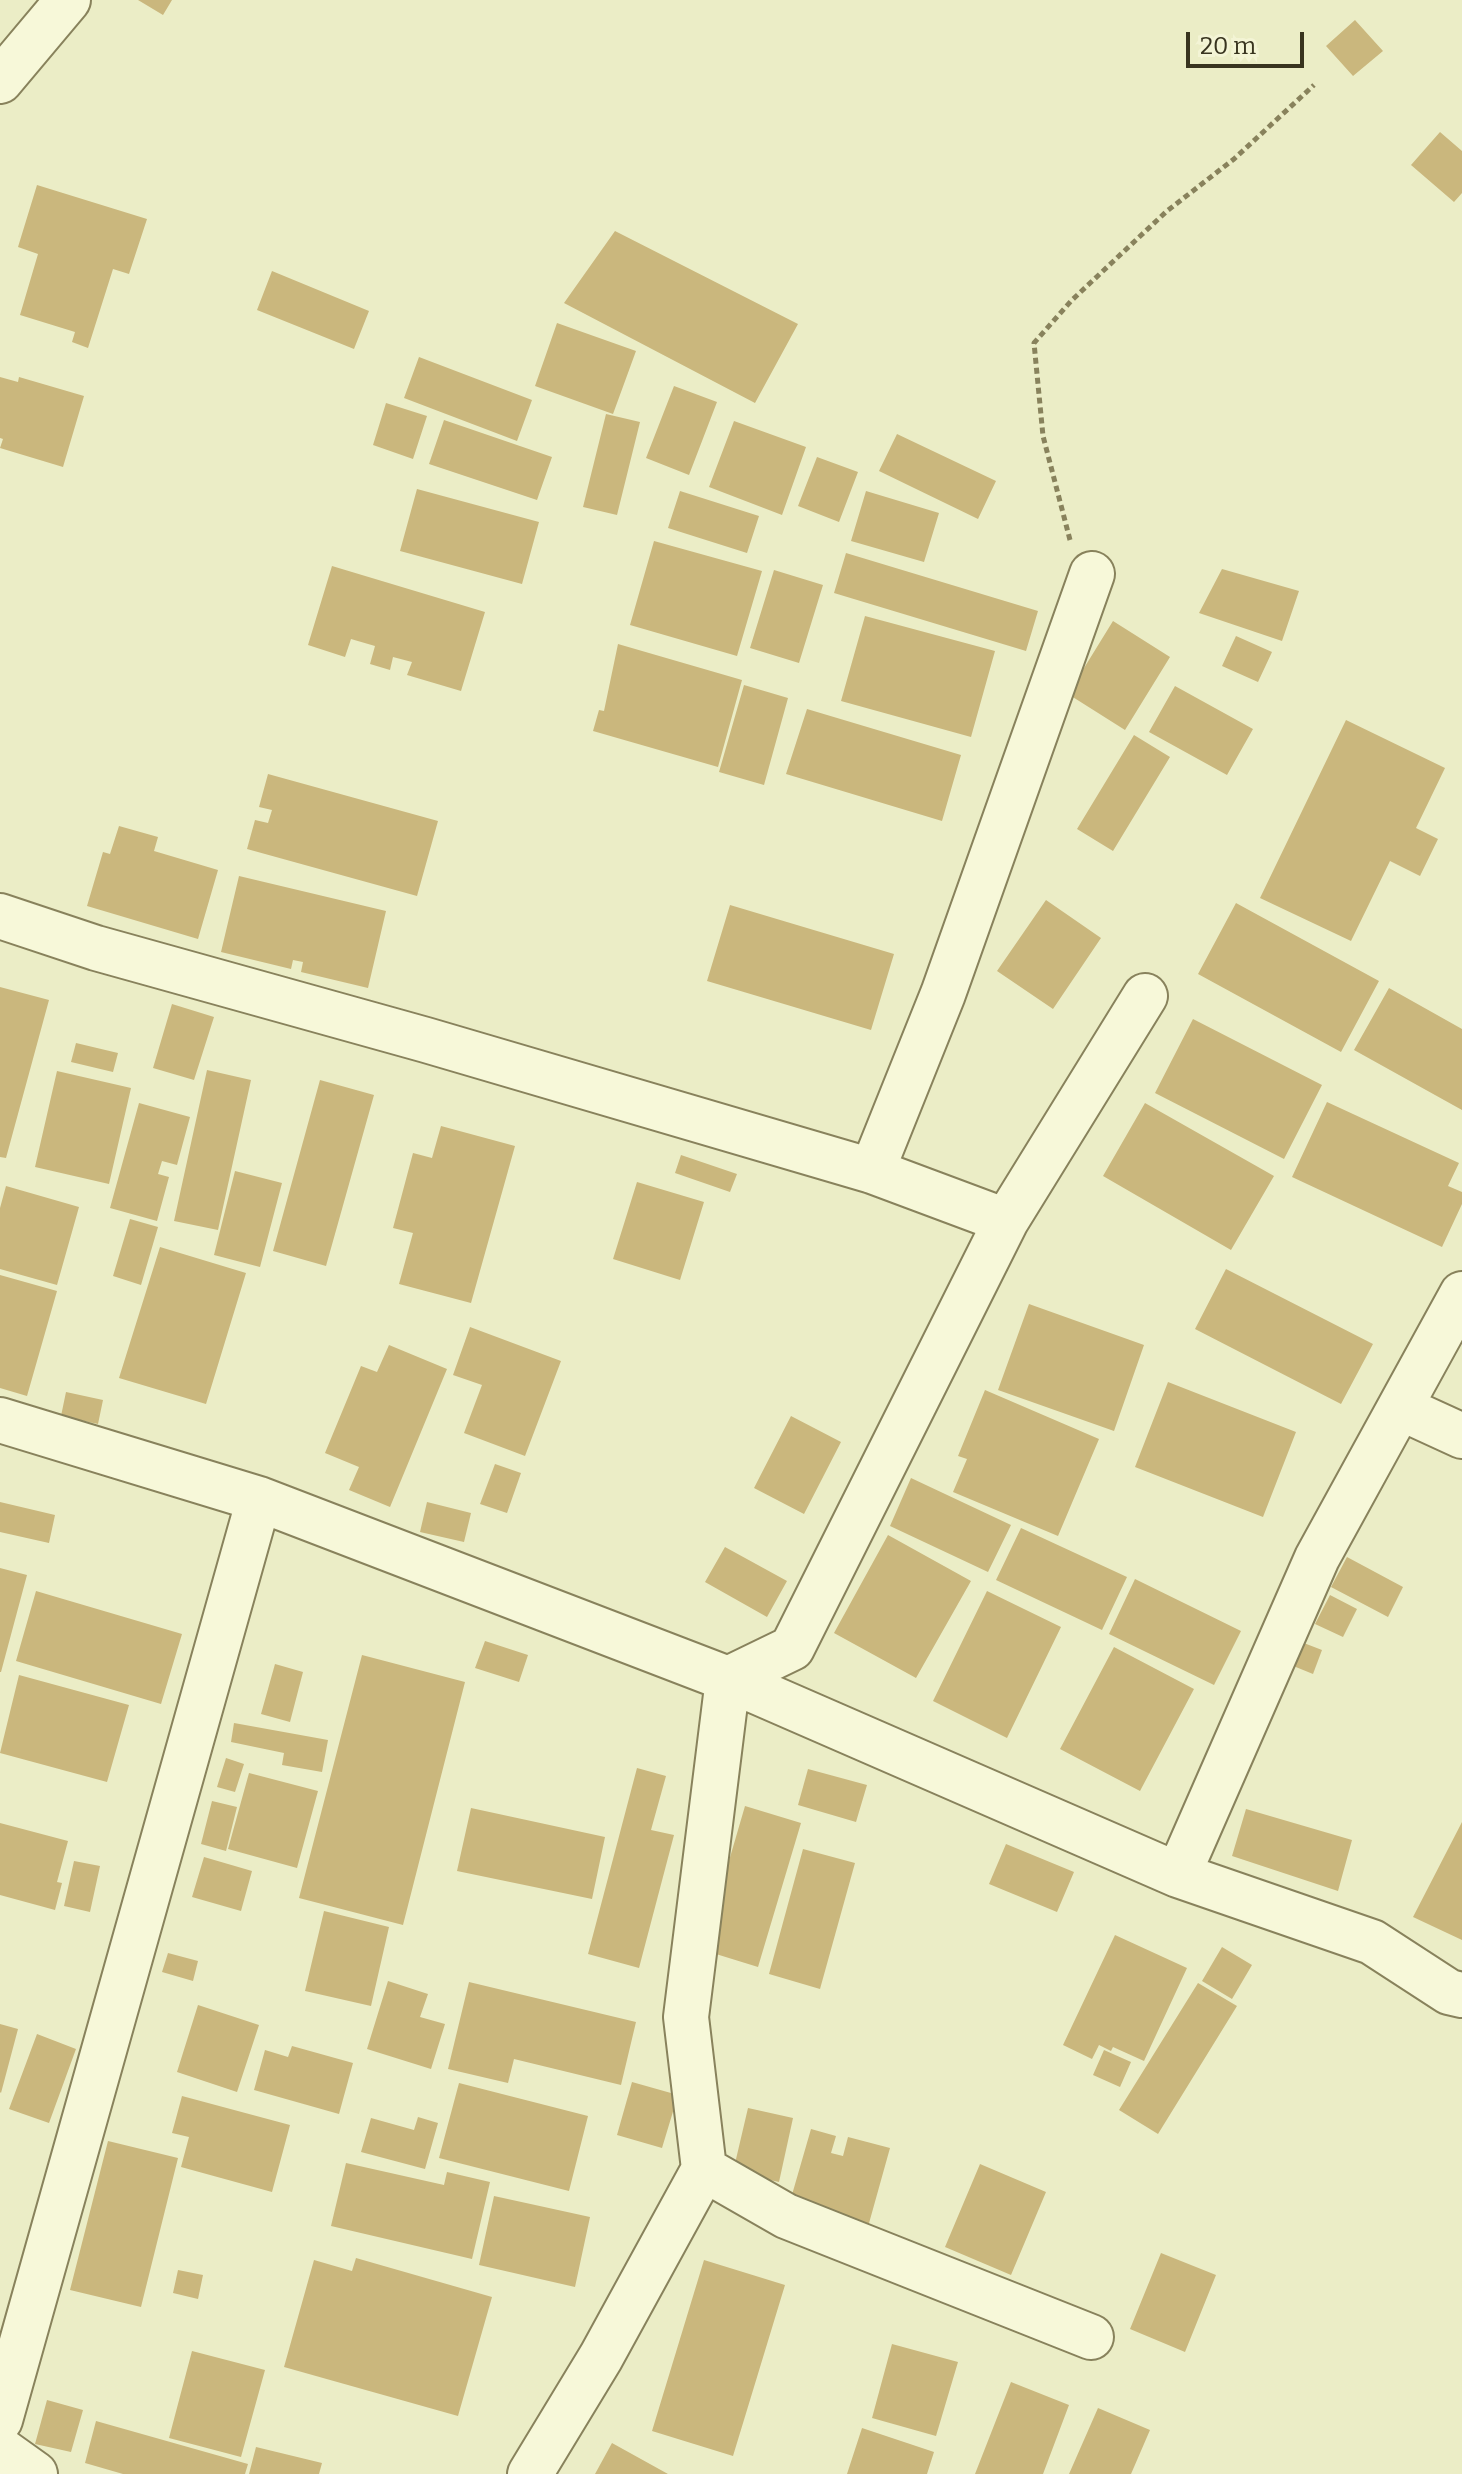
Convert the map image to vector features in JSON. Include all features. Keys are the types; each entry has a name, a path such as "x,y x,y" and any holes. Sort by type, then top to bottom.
{"street":[{"path":"0,81 68,0"},
{"path":"872,1171 943,994 1092,574"},
{"path":"0,916 96,948 426,1040 872,1171 1006,1221"},
{"path":"728,1679 792,1648 1006,1221 1145,996"},
{"path":"1178,1875 1317,1558 1462,1294"},
{"path":"1401,1408 1462,1436"},
{"path":"0,1420 259,1499 728,1679 1178,1875 1372,1942 1449,1992 1462,1995"},
{"path":"0,2420 259,1499"},
{"path":"530,2474 601,2357 704,2169 686,2017 728,1679"},
{"path":"704,2169 786,2216 1091,2337"},
{"path":"0,2449 35,2474"}],"path":[{"path":"1092,574 1070,541 1043,436 1034,343 1072,300 1167,211 1234,159 1314,85"}],"building":[{"path":"138,0 172,0 163,15"},
{"path":"1355,20 1383,51 1353,76 1326,46"},
{"path":"1440,132 1462,151 1462,193 1454,202 1411,165"},
{"path":"37,185 147,219 129,274 113,269 88,348 72,342 75,332 20,315 38,254 18,247"},
{"path":"615,231 798,324 755,403 564,303"},
{"path":"272,271 369,311 354,349 257,310"},
{"path":"557,323 636,351 613,414 535,386"},
{"path":"419,357 532,400 517,441 404,398"},
{"path":"0,377 18,382 19,377 84,396 63,467 0,448 3,439 0,438"},
{"path":"674,386 717,402 689,475 646,458"},
{"path":"386,403 427,416 413,459 373,445"},
{"path":"606,414 640,422 617,515 583,507"},
{"path":"444,420 552,457 537,500 429,464"},
{"path":"734,421 806,447 782,515 709,487"},
{"path":"897,434 996,481 978,519 879,471"},
{"path":"817,457 858,472 839,522 798,506"},
{"path":"417,489 539,522 522,584 400,551"},
{"path":"680,491 759,516 747,553 668,528"},
{"path":"866,491 939,513 924,562 851,541"},
{"path":"654,541 762,571 737,656 630,625"},
{"path":"846,553 1038,611 1026,651 834,593"},
{"path":"332,566 485,612 461,691 407,675 412,662 393,657 390,670 370,664 375,646 351,639 345,657 308,645"},
{"path":"1222,569 1299,591 1282,641 1199,613"},
{"path":"774,570 823,585 799,663 750,648"},
{"path":"865,616 995,651 971,737 841,701"},
{"path":"1113,621 1170,657 1125,730 1068,694"},
{"path":"1236,636 1272,652 1258,682 1222,666"},
{"path":"618,644 742,680 718,767 593,731 599,710 604,711"},
{"path":"744,685 788,698 764,785 719,772"},
{"path":"1175,686 1253,729 1227,775 1149,732"},
{"path":"807,709 961,755 942,821 786,774"},
{"path":"1346,720 1445,768 1416,828 1438,839 1420,876 1390,861 1351,941 1260,898"},
{"path":"1134,735 1170,757 1113,851 1077,829"},
{"path":"268,774 438,821 417,896 247,849 255,820 268,823 272,810 259,807"},
{"path":"119,826 158,837 154,851 218,870 198,939 87,906 103,852 110,854"},
{"path":"239,876 386,911 368,988 301,972 303,962 293,960 291,969 221,952"},
{"path":"1046,900 1101,938 1053,1009 997,971"},
{"path":"1236,903 1379,981 1341,1052 1198,974"},
{"path":"730,905 894,954 871,1030 707,981"},
{"path":"0,987 49,1000 6,1158 0,1157"},
{"path":"1389,988 1462,1029 1462,1110 1354,1050"},
{"path":"172,1004 214,1017 194,1080 153,1068"},
{"path":"1193,1019 1322,1085 1284,1159 1155,1093"},
{"path":"76,1043 118,1053 113,1072 71,1062"},
{"path":"207,1070 251,1080 218,1230 174,1221"},
{"path":"57,1071 131,1088 109,1184 35,1167"},
{"path":"320,1080 374,1095 326,1266 273,1251"},
{"path":"1327,1102 1459,1163 1448,1186 1462,1192 1462,1204 1442,1247 1292,1177"},
{"path":"139,1103 190,1117 177,1165 162,1161 158,1174 169,1177 157,1221 110,1208"},
{"path":"1145,1103 1274,1176 1231,1250 1103,1176"},
{"path":"441,1126 515,1146 471,1303 399,1284 413,1233 393,1228 413,1153 432,1158"},
{"path":"681,1155 737,1174 730,1192 675,1173"},
{"path":"235,1171 282,1183 260,1267 214,1255"},
{"path":"637,1182 704,1202 680,1280 613,1259"},
{"path":"6,1186 79,1207 57,1285 0,1269 0,1208"},
{"path":"130,1219 158,1227 141,1285 113,1276"},
{"path":"160,1247 246,1273 206,1404 119,1378"},
{"path":"1226,1269 1373,1344 1341,1404 1195,1329"},
{"path":"0,1275 57,1291 27,1396 0,1388"},
{"path":"1029,1304 1144,1345 1114,1431 998,1390"},
{"path":"470,1327 561,1361 525,1456 464,1433 482,1385 453,1375"},
{"path":"389,1345 447,1369 390,1507 349,1490 359,1467 325,1453 361,1366 377,1372"},
{"path":"1168,1382 1296,1432 1263,1517 1135,1467"},
{"path":"985,1390 1099,1439 1058,1536 953,1492 967,1459 958,1456"},
{"path":"66,1392 103,1400 98,1424 61,1416"},
{"path":"791,1416 841,1442 804,1514 754,1488"},
{"path":"495,1464 521,1473 507,1513 480,1504"},
{"path":"911,1478 1011,1525 988,1572 890,1526"},
{"path":"0,1502 55,1515 49,1543 0,1532"},
{"path":"427,1502 471,1513 464,1542 420,1532"},
{"path":"1021,1528 1127,1577 1102,1630 996,1580"},
{"path":"888,1535 971,1581 916,1678 834,1633"},
{"path":"725,1547 787,1581 767,1617 705,1582"},
{"path":"1347,1557 1403,1587 1388,1617 1331,1587"},
{"path":"0,1568 27,1575 1,1672 0,1672"},
{"path":"1135,1579 1241,1631 1214,1685 1109,1634"},
{"path":"36,1591 182,1634 161,1704 16,1661"},
{"path":"987,1591 1061,1627 1007,1738 933,1701"},
{"path":"1330,1595 1357,1609 1343,1637 1315,1624"},
{"path":"1296,1640 1322,1650 1313,1674 1286,1663"},
{"path":"485,1641 528,1655 519,1682 475,1668"},
{"path":"1114,1647 1194,1689 1140,1791 1060,1749"},
{"path":"362,1655 465,1682 403,1925 299,1898"},
{"path":"275,1664 303,1672 290,1722 261,1714"},
{"path":"19,1675 129,1705 107,1782 0,1753"},
{"path":"234,1723 328,1740 322,1772 282,1765 284,1753 231,1742"},
{"path":"226,1758 244,1764 235,1792 217,1787"},
{"path":"637,1768 666,1776 651,1830 674,1835 639,1968 588,1954"},
{"path":"808,1769 867,1785 856,1822 798,1805"},
{"path":"249,1773 318,1791 297,1868 228,1849"},
{"path":"212,1801 237,1807 226,1851 201,1844"},
{"path":"745,1806 801,1823 758,1967 703,1950"},
{"path":"471,1808 605,1837 592,1899 457,1871"},
{"path":"1246,1809 1352,1840 1338,1891 1232,1856"},
{"path":"1462,1822 1462,1940 1413,1917"},
{"path":"0,1823 68,1841 57,1882 62,1883 55,1910 0,1895"},
{"path":"1006,1844 1074,1872 1057,1912 989,1884"},
{"path":"803,1849 855,1863 820,1989 769,1974"},
{"path":"204,1857 252,1871 241,1911 192,1897"},
{"path":"74,1861 100,1866 90,1912 64,1906"},
{"path":"324,1911 389,1927 371,2006 305,1991"},
{"path":"1115,1935 1187,1968 1144,2061 1113,2047 1111,2051 1099,2045 1092,2059 1063,2045"},
{"path":"1222,1947 1252,1965 1232,1999 1202,1981"},
{"path":"168,1953 198,1961 193,1981 162,1972"},
{"path":"388,1981 428,1994 420,2017 445,2024 431,2069 367,2049"},
{"path":"469,1982 636,2022 621,2085 514,2059 508,2083 448,2069"},
{"path":"1198,1983 1237,2006 1158,2134 1119,2110"},
{"path":"198,2005 259,2025 237,2092 177,2072"},
{"path":"0,2024 18,2029 1,2093 0,2092"},
{"path":"37,2034 76,2049 49,2123 9,2109"},
{"path":"292,2046 353,2063 339,2114 254,2090 265,2050 288,2057"},
{"path":"1104,2050 1131,2062 1120,2087 1093,2075"},
{"path":"632,2082 678,2095 662,2148 617,2135"},
{"path":"459,2083 588,2116 569,2191 439,2158"},
{"path":"182,2096 290,2125 272,2192 181,2167 189,2137 172,2133"},
{"path":"748,2108 793,2118 779,2182 733,2172"},
{"path":"418,2117 438,2123 425,2169 361,2152 371,2118 414,2130"},
{"path":"811,2129 836,2136 831,2153 843,2156 848,2137 890,2148 866,2234 787,2212"},
{"path":"108,2141 178,2158 141,2307 70,2290"},
{"path":"346,2163 444,2185 447,2172 490,2182 472,2259 331,2226"},
{"path":"980,2164 1046,2192 1011,2275 945,2247"},
{"path":"494,2196 590,2217 575,2287 479,2265"},
{"path":"1161,2253 1216,2275 1185,2352 1130,2329"},
{"path":"356,2258 492,2297 458,2416 284,2367 314,2260 352,2271"},
{"path":"704,2260 785,2285 733,2456 652,2431"},
{"path":"178,2270 203,2275 198,2299 173,2293"},
{"path":"892,2344 958,2362 936,2436 872,2418"},
{"path":"192,2351 265,2370 241,2457 169,2438"},
{"path":"1011,2382 1069,2405 1043,2474 975,2474"},
{"path":"47,2400 83,2410 71,2452 35,2444"},
{"path":"1098,2408 1150,2430 1131,2474 1069,2474"},
{"path":"96,2421 248,2464 245,2474 123,2474 85,2463"},
{"path":"862,2428 934,2452 927,2474 847,2474"},
{"path":"612,2443 668,2474 595,2474"},
{"path":"256,2447 322,2463 319,2474 249,2474"}]}
